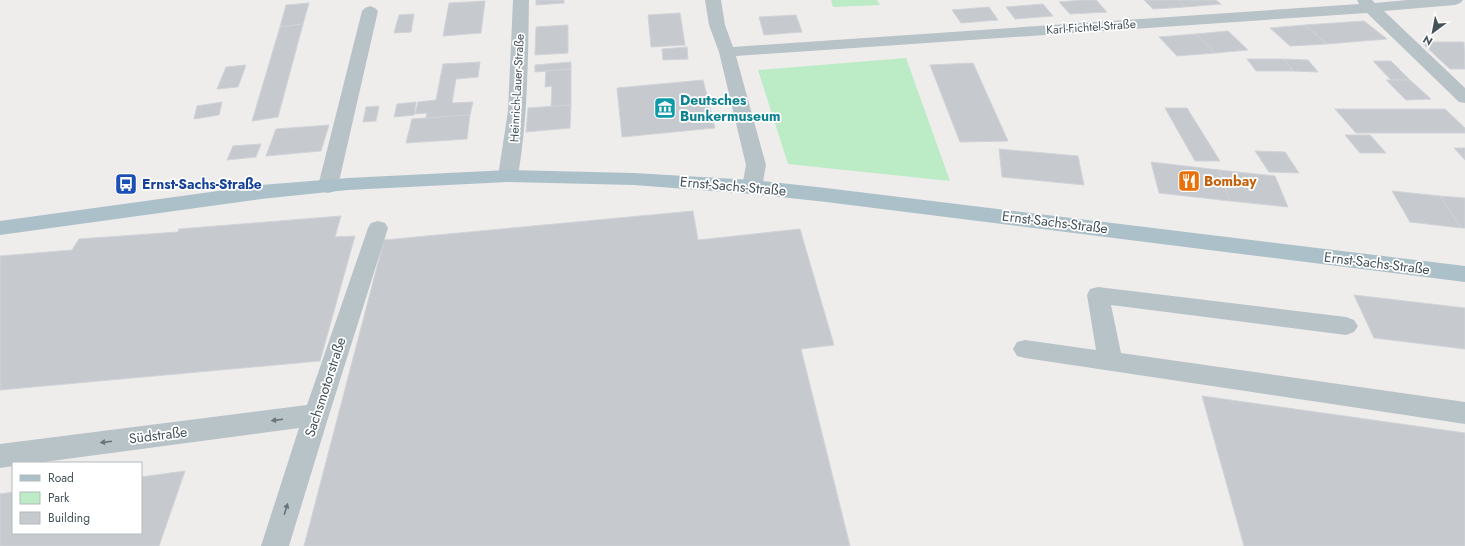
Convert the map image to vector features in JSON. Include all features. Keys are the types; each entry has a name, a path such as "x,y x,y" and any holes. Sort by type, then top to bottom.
{"main road":[{"name":"Ernst-Sachs-Straße","path":"0,228 261,192 328,186 394,181 508,176 634,179 752,187 1044,221 1465,274"}],"street":[{"name":"Heinrich-Lauer-Straße","path":"508,176 516,124 521,0"},
{"path":"713,0 717,25 727,52 756,165 752,187"},
{"name":"Karl-Fichtel-Straße","path":"727,52 1367,4 1456,0"},
{"path":"1367,4 1465,98"},
{"path":"328,186 370,11"},
{"name":"Sachsmotorstraße","path":"275,546 316,415 378,228"},
{"path":"1110,361 1098,295 1346,326"},
{"path":"1025,349 1465,412"},
{"name":"Südstraße","path":"0,456 316,415"}],"green space":[{"path":"831,0 877,0 880,5 833,7"},
{"path":"906,58 950,181 788,164 758,70"}],"building":[{"path":"536,0 564,0 564,3 536,5"},
{"path":"1096,0 1107,12 1070,14 1059,2"},
{"path":"1144,0 1179,0 1185,7 1153,9"},
{"path":"1179,0 1216,0 1221,4 1185,7"},
{"path":"485,1 481,33 443,36 449,3"},
{"path":"309,3 303,24 280,27 286,5"},
{"path":"1043,4 1053,16 1015,19 1006,7"},
{"path":"989,7 998,20 961,23 952,10"},
{"path":"680,13 685,45 651,47 648,15"},
{"path":"414,14 411,32 394,33 399,15"},
{"path":"796,15 802,32 764,35 759,17"},
{"path":"1364,21 1387,39 1327,44 1305,25"},
{"path":"303,24 278,117 252,121 280,27"},
{"path":"568,25 568,53 535,55 536,27"},
{"path":"1305,25 1327,44 1290,46 1270,28"},
{"path":"1228,31 1248,50 1215,53 1196,34"},
{"path":"1196,34 1215,53 1177,56 1159,37"},
{"path":"1421,42 1464,42 1465,69 1450,69"},
{"path":"687,47 688,59 663,60 662,49"},
{"path":"1247,59 1284,59 1293,71 1256,71"},
{"path":"1284,59 1308,60 1318,72 1293,71"},
{"path":"1373,61 1391,61 1410,80 1391,80"},
{"path":"480,62 478,77 456,79 452,103 473,102 470,115 426,118 427,113 415,114 418,102 436,100 443,64"},
{"path":"571,62 571,69 535,72 535,65"},
{"path":"973,63 1008,141 960,142 930,65"},
{"path":"246,65 238,87 217,89 226,67"},
{"path":"571,69 571,105 551,107 552,86 545,87 546,71"},
{"name":"Deutsches Bunkermuseum","path":"703,80 715,128 622,137 617,88"},
{"path":"1386,80 1410,80 1431,99 1406,100"},
{"path":"222,102 219,115 194,119 197,106"},
{"path":"416,102 414,115 394,117 397,104"},
{"path":"571,105 570,128 526,132 528,108"},
{"path":"379,106 376,121 363,122 366,107"},
{"path":"1165,108 1187,108 1220,161 1195,161"},
{"path":"1335,109 1445,109 1465,128 1465,133 1356,133"},
{"path":"470,115 467,139 406,143 412,119"},
{"path":"329,125 321,151 266,156 276,129"},
{"path":"1345,135 1370,135 1386,153 1360,153"},
{"path":"261,144 256,157 227,160 233,146"},
{"path":"1454,148 1465,148 1465,160"},
{"path":"999,149 1078,156 1084,185 1002,177"},
{"path":"1255,151 1285,152 1299,173 1269,172"},
{"name":"Bombay","path":"1151,162 1219,170 1230,201 1159,193"},
{"path":"1219,170 1275,176 1288,207 1230,201"},
{"path":"1392,191 1440,196 1461,228 1410,222"},
{"path":"1440,196 1465,198 1465,228 1461,228"},
{"path":"693,211 698,240 800,229 834,345 801,349 850,546 304,546 384,240"},
{"path":"341,216 335,237 355,236 320,361 0,390 0,256 72,250 79,239 178,232 179,229"},
{"path":"1354,295 1465,308 1465,349 1374,338"},
{"path":"1202,396 1465,433 1465,546 1244,546"},
{"path":"185,471 159,546 0,546 0,494 12,492 12,534 142,534 142,477"}],"place":[{"name":"Deutsches Bunkermuseum","path":"665,108"},
{"name":"Bombay","path":"1189,181"},
{"name":"Ernst-Sachs-Straße","path":"126,184"}]}
